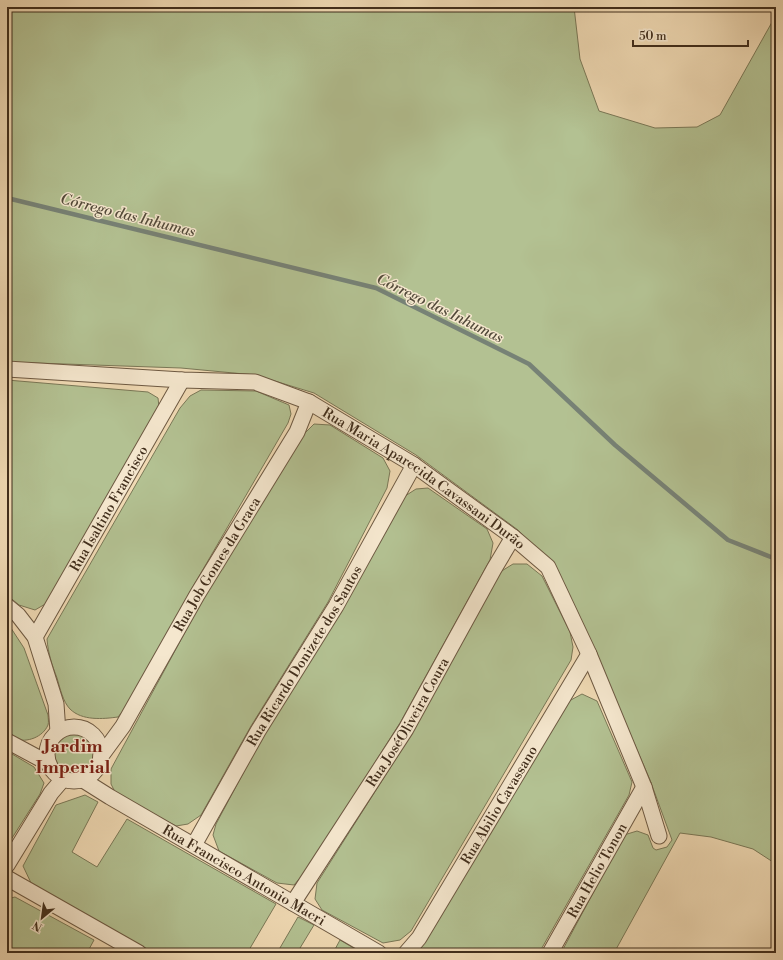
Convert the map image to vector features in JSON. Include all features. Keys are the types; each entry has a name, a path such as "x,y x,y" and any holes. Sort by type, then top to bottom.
{"street":[{"name":"Rua Maria Aparecida Cavassani Durão","path":"7,369 182,380 255,382 309,402 414,465 513,537 548,567 589,654 644,787 659,836"},
{"name":"Rua Isaltino Francisco","path":"35,637 182,380"},
{"name":"Rua Job Gomes da Graca","path":"101,756 123,726 197,595 297,432 309,402"},
{"name":"Rua Ricardo Donizete dos Santos","path":"194,845 258,731 336,606 414,465"},
{"name":"Rua JoséOliveira Coura","path":"293,903 406,729 494,568 513,537"},
{"path":"7,606 18,615 35,637 64,730"},
{"name":"Rua Abilio Cavassano","path":"406,953 419,938 589,654"},
{"name":"Rua Job Gomes da Graca","path":"98,741 123,726"},
{"path":"7,865 51,793 54,767 48,744 53,737 64,730 77,727 86,730 93,734 98,741 101,756 98,766 87,777 70,781 54,767 12,744"},
{"name":"Rua Francisco Antonio Macri","path":"87,777 110,797 379,953"},
{"name":"Rua Helio Tonon","path":"550,953 644,787"},
{"path":"7,878 139,953"}],"green space":[{"path":"7,7 574,7 580,59 599,111 655,128 697,127 720,115 776,15 776,864 753,849 711,837 680,833 614,953 561,953 624,835 637,831 648,835 653,848 656,850 667,847 672,840 650,780 594,650 552,564 518,530 416,455 314,393 255,375 181,368 7,362"},
{"path":"7,380 148,392 158,398 159,407 47,603 35,610 19,605 7,595"},
{"path":"201,390 256,391 289,405 291,414 288,423 191,590 127,706 118,717 99,719 80,716 70,709 64,699 50,659 47,639 180,408 190,396"},
{"path":"314,424 330,425 383,458 390,471 387,488 328,602 251,726 201,815 188,824 176,826 116,794 111,784 111,769 203,599 303,435"},
{"path":"428,488 487,529 493,543 490,560 400,723 306,871 294,885 277,883 219,851 213,835 216,824 264,734 402,498 416,489"},
{"path":"513,564 527,564 542,576 570,632 573,647 571,660 411,931 400,940 383,943 322,910 315,899 317,883 411,735 500,572"},
{"path":"7,622 24,648 48,715 48,724 46,729 39,736 25,740 15,739 7,734"},
{"path":"582,694 597,701 632,782 629,795 539,953 416,953 569,701"},
{"path":"74,733 89,739 95,754 89,769 74,775 59,769 53,754 59,739"},
{"path":"7,751 34,767 44,783 40,794 7,846"},
{"path":"85,795 98,802 72,852 97,867 127,819 276,904 249,950 254,953 154,953 32,885 23,866 56,805"},
{"path":"15,897 94,940 87,953 7,953 7,899"},
{"path":"298,917 314,925 297,953 277,953"},
{"path":"340,940 362,953 333,953"}],"waterway":[{"name":"Córrego das Inhumas","path":"7,198 376,288 529,364 615,445 728,540 776,559"}],"district":[{"name":"Jardim Imperial","path":"73,756"}]}
